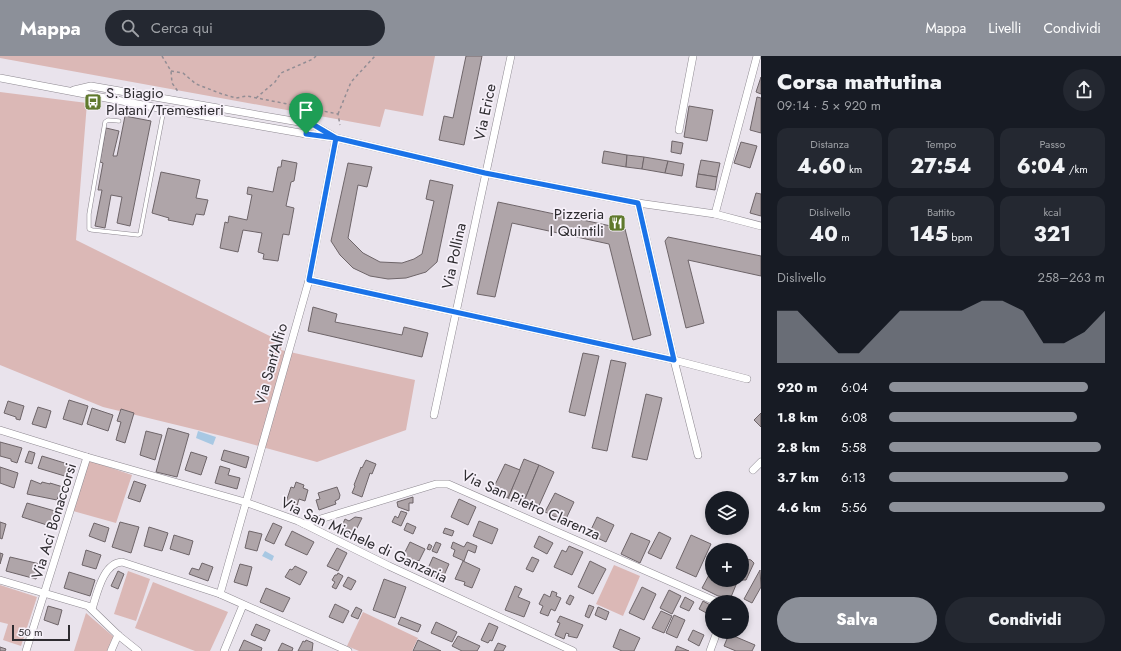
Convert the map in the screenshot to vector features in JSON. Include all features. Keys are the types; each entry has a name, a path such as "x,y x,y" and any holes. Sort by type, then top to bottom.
{"street":[{"name":"Via Erice","path":"485,173 511,56"},
{"path":"679,130 693,56"},
{"path":"715,214 757,56"},
{"path":"0,78 164,109 336,138 485,173 638,203 715,214 761,226"},
{"path":"72,91 91,86 185,102 314,125 336,138"},
{"path":"306,134 307,124"},
{"name":"Via Sant'Alfio","path":"220,594 309,280 336,138"},
{"name":"Via Pollina","path":"434,415 485,173"},
{"path":"638,203 674,360 698,455"},
{"path":"309,280 674,360 747,379"},
{"name":"Via San Michele di Ganzaria","path":"0,430 87,457 246,502 304,524 389,566 573,651"},
{"name":"Via Aci Bonaccorsi","path":"26,651 87,457"},
{"path":"753,470 761,462"},
{"name":"Via San Pietro Clarenza","path":"304,524 436,484 448,484 705,597"},
{"path":"92,609 106,572 111,565 119,562 220,594 348,651"},
{"path":"0,580 84,604 92,609 118,635 138,651"},
{"path":"224,651 243,605"},
{"path":"110,651 118,635"},
{"path":"710,651 714,639"}],"lane":[{"path":"119,121 108,120 105,122 88,214 89,228 92,230 138,235 140,234 164,109"}],"path":[{"path":"162,56 172,71 172,83 185,102"},
{"path":"256,98 275,82 281,73 313,59 316,56"},
{"path":"340,125 338,114 351,82 375,56"},
{"path":"172,71 183,73 196,84 236,98 247,96 338,114"}],"shaded area":[{"path":"0,56 435,56 423,116 385,109 380,127 0,58"},
{"path":"0,92 87,103 76,240 282,342 281,350 415,380 406,430 317,462 222,436 103,407 0,365"},
{"path":"88,460 132,475 116,523 73,511"},
{"path":"614,565 640,576 623,616 596,604"},
{"path":"128,571 150,579 136,621 114,614"},
{"path":"153,582 228,612 210,651 195,651 135,628"},
{"path":"0,585 37,597 21,646 3,640 8,624 0,622"},
{"path":"363,612 418,638 412,651 359,651 347,646"},
{"path":"86,613 115,638 109,651 74,651"}],"water":[{"path":"198,431 216,437 213,445 196,438"},
{"path":"265,551 274,556 272,561 262,556"}],"building":[{"path":"466,56 482,56 464,145 439,140 444,116 453,118"},
{"path":"761,77 761,94 756,92"},
{"path":"757,97 761,98 761,133 750,130"},
{"path":"689,106 713,110 707,141 684,137"},
{"path":"125,116 151,121 130,226 117,223 122,197 111,195 105,228 95,226 102,190 98,190 103,163 100,162 106,128 119,131 113,156 117,156"},
{"path":"672,141 683,143 681,154 671,152"},
{"path":"741,142 757,146 750,168 734,163"},
{"path":"604,151 627,155 626,167 602,163"},
{"path":"627,155 644,157 642,169 626,167"},
{"path":"644,157 668,161 665,173 642,169"},
{"path":"282,160 297,163 294,181 291,182 286,206 294,208 289,235 283,234 278,261 263,259 264,254 258,252 262,233 243,230 238,252 220,248 225,222 228,223 229,216 247,220 252,195 247,194 248,187 273,192 278,167 281,167"},
{"path":"701,160 720,163 717,177 698,174"},
{"path":"668,161 684,164 682,176 665,173"},
{"path":"348,163 372,167 367,187 358,185 348,238 363,253 380,262 402,263 414,259 422,254 434,201 426,199 430,180 453,185 437,262 426,272 406,278 388,279 370,276 353,268 340,255 331,241"},
{"path":"161,172 200,180 196,198 208,200 204,215 196,214 193,225 168,220 169,218 152,213"},
{"path":"698,174 717,177 715,190 696,187"},
{"path":"756,193 761,194 761,216 750,213"},
{"path":"498,202 625,229 651,335 633,340 609,244 512,223 495,297 477,294"},
{"path":"668,237 761,256 761,276 688,260 704,323 686,328 665,241"},
{"path":"313,307 337,314 335,322 402,335 404,327 428,333 422,357 308,331"},
{"path":"583,353 599,356 585,416 569,412"},
{"path":"611,360 626,363 607,451 592,448"},
{"path":"646,394 662,398 647,460 632,457"},
{"path":"69,400 88,406 82,425 63,419"},
{"path":"8,401 24,406 20,420 4,413"},
{"path":"38,407 51,411 46,428 32,424"},
{"path":"92,408 113,415 108,431 87,424"},
{"path":"121,409 134,413 125,443 116,440 121,422 117,421"},
{"path":"761,413 761,427 754,420"},
{"path":"168,428 189,434 177,477 156,472"},
{"path":"146,431 162,435 155,460 140,455"},
{"path":"0,442 22,448 17,463 11,461 11,459 0,456"},
{"path":"224,450 249,457 246,468 221,460"},
{"path":"29,451 35,453 32,464 25,462"},
{"path":"191,452 207,457 201,475 185,470"},
{"path":"42,456 71,465 68,477 38,468"},
{"path":"524,459 539,465 523,504 508,498"},
{"path":"366,460 376,464 372,474 370,473 362,497 352,493 361,467 362,468"},
{"path":"505,464 520,470 508,498 492,491"},
{"path":"539,465 554,472 537,510 523,504"},
{"path":"220,466 230,469 228,475 240,478 237,489 215,483"},
{"path":"0,467 18,473 14,488 0,483"},
{"path":"31,480 41,484 42,482 50,483 63,487 57,500 27,494"},
{"path":"134,481 146,485 140,502 128,498"},
{"path":"296,482 304,485 303,488 308,490 305,501 299,499 297,506 286,502 291,487 294,488"},
{"path":"337,487 340,495 339,499 335,501 336,504 319,510 316,500 320,499 318,493"},
{"path":"555,493 574,502 565,521 545,512"},
{"path":"413,497 413,503 409,503 409,511 398,507 397,502"},
{"path":"459,499 476,507 468,525 451,517"},
{"path":"27,503 55,511 50,526 22,517"},
{"path":"401,511 407,513 401,526 392,522 395,516 398,518"},
{"path":"355,517 362,518 353,536 340,530 345,519 349,521"},
{"path":"597,517 614,525 606,542 589,534"},
{"path":"479,521 498,529 492,544 473,536"},
{"path":"0,522 6,524 2,539 0,538"},
{"path":"120,522 139,527 131,553 112,547"},
{"path":"94,523 109,528 105,542 89,536"},
{"path":"273,523 282,527 274,544 265,540"},
{"path":"407,523 416,527 413,534 404,530"},
{"path":"149,527 168,533 162,551 144,546"},
{"path":"445,528 454,531 452,536 443,533"},
{"path":"249,531 262,534 257,551 245,548"},
{"path":"292,531 314,542 307,555 285,545"},
{"path":"659,532 671,538 661,559 648,553"},
{"path":"631,533 650,541 640,563 621,554"},
{"path":"174,535 193,541 189,555 170,549"},
{"path":"691,535 709,543 705,543 705,557 696,577 676,568"},
{"path":"539,536 553,543 547,554 534,547"},
{"path":"410,542 425,549 419,561 418,560 417,562 411,560 409,564 401,560"},
{"path":"436,542 441,544 437,553 432,551"},
{"path":"453,542 464,547 467,542 477,546 475,553 468,550 464,561 453,556 455,550 451,548"},
{"path":"429,544 432,546 430,550 427,549"},
{"path":"569,546 583,552 572,575 554,567 562,550 566,552"},
{"path":"337,548 347,553 338,571 327,566"},
{"path":"86,550 101,555 96,569 82,565"},
{"path":"0,553 3,554 0,564"},
{"path":"10,557 40,564 36,579 6,571"},
{"path":"433,557 449,564 442,580 426,573"},
{"path":"532,557 539,560 533,572 526,569"},
{"path":"749,560 754,563 749,574"},
{"path":"463,561 480,569 472,588 464,585 465,582 455,579"},
{"path":"590,561 606,569 593,594 578,587"},
{"path":"202,563 213,567 208,581 189,574 192,568 199,570"},
{"path":"240,564 252,567 247,586 234,582"},
{"path":"295,566 307,572 300,585 285,577 290,569 292,570"},
{"path":"760,570 761,587 752,603 749,602 749,595 746,595"},
{"path":"118,571 124,574 118,589 111,586"},
{"path":"69,572 95,580 90,596 64,588"},
{"path":"338,573 343,576 336,589 332,587 335,582 332,580"},
{"path":"348,577 356,581 351,590 343,586"},
{"path":"384,579 406,587 395,618 373,610"},
{"path":"705,582 705,587 735,587 732,595 716,595 702,588"},
{"path":"515,586 522,589 518,597 530,602 524,617 505,610"},
{"path":"642,587 656,594 644,620 629,613"},
{"path":"266,588 290,598 283,612 260,602"},
{"path":"669,590 681,596 672,614 660,608"},
{"path":"552,591 557,593 556,596 561,598 555,611 551,609 548,616 540,613 543,606 539,604 544,594 550,597"},
{"path":"570,595 574,597 570,605 566,603"},
{"path":"685,597 694,602 689,611 680,607"},
{"path":"703,601 705,602 705,612 699,609"},
{"path":"335,604 349,611 343,623 329,617"},
{"path":"589,605 594,607 589,618 585,616"},
{"path":"48,606 62,610 58,625 44,620"},
{"path":"356,607 362,610 358,619 351,616"},
{"path":"598,607 609,612 606,620 595,615"},
{"path":"661,611 672,616 664,633 652,628"},
{"path":"674,615 685,620 677,638 666,633"},
{"path":"560,616 583,625 577,638 568,636 569,634 566,633 564,639 555,635 560,623 557,622"},
{"path":"401,617 421,625 418,632 398,624"},
{"path":"436,622 457,632 452,642 431,633"},
{"path":"489,623 498,627 492,641 490,640 488,643 481,640"},
{"path":"256,624 270,630 265,641 251,635"},
{"path":"620,629 640,638 634,651 622,651 613,647"},
{"path":"693,630 704,635 699,646 688,640"},
{"path":"458,636 480,646 477,651 462,651 452,646"},
{"path":"727,639 741,639 755,645 752,651 736,651 724,646"},
{"path":"244,640 262,648 261,651 239,651"},
{"path":"306,640 313,643 312,651 298,651 303,641 305,642"},
{"path":"418,640 441,651 413,651"},
{"path":"282,643 293,648 292,651 278,651"},
{"path":"498,643 506,646 503,651 494,651"},
{"path":"677,646 689,651 675,651"},
{"path":"0,647 6,649 5,651 0,651"}],"place":[{"name":"S. Biagio Platani/Tremestieri","path":"93,102"},
{"name":"Pizzeria I Quintili","path":"617,223"}],"route":[{"path":"306,134 307,124 314,125 336,138 485,173 638,203 674,360 309,280 336,138 306,134"}]}
